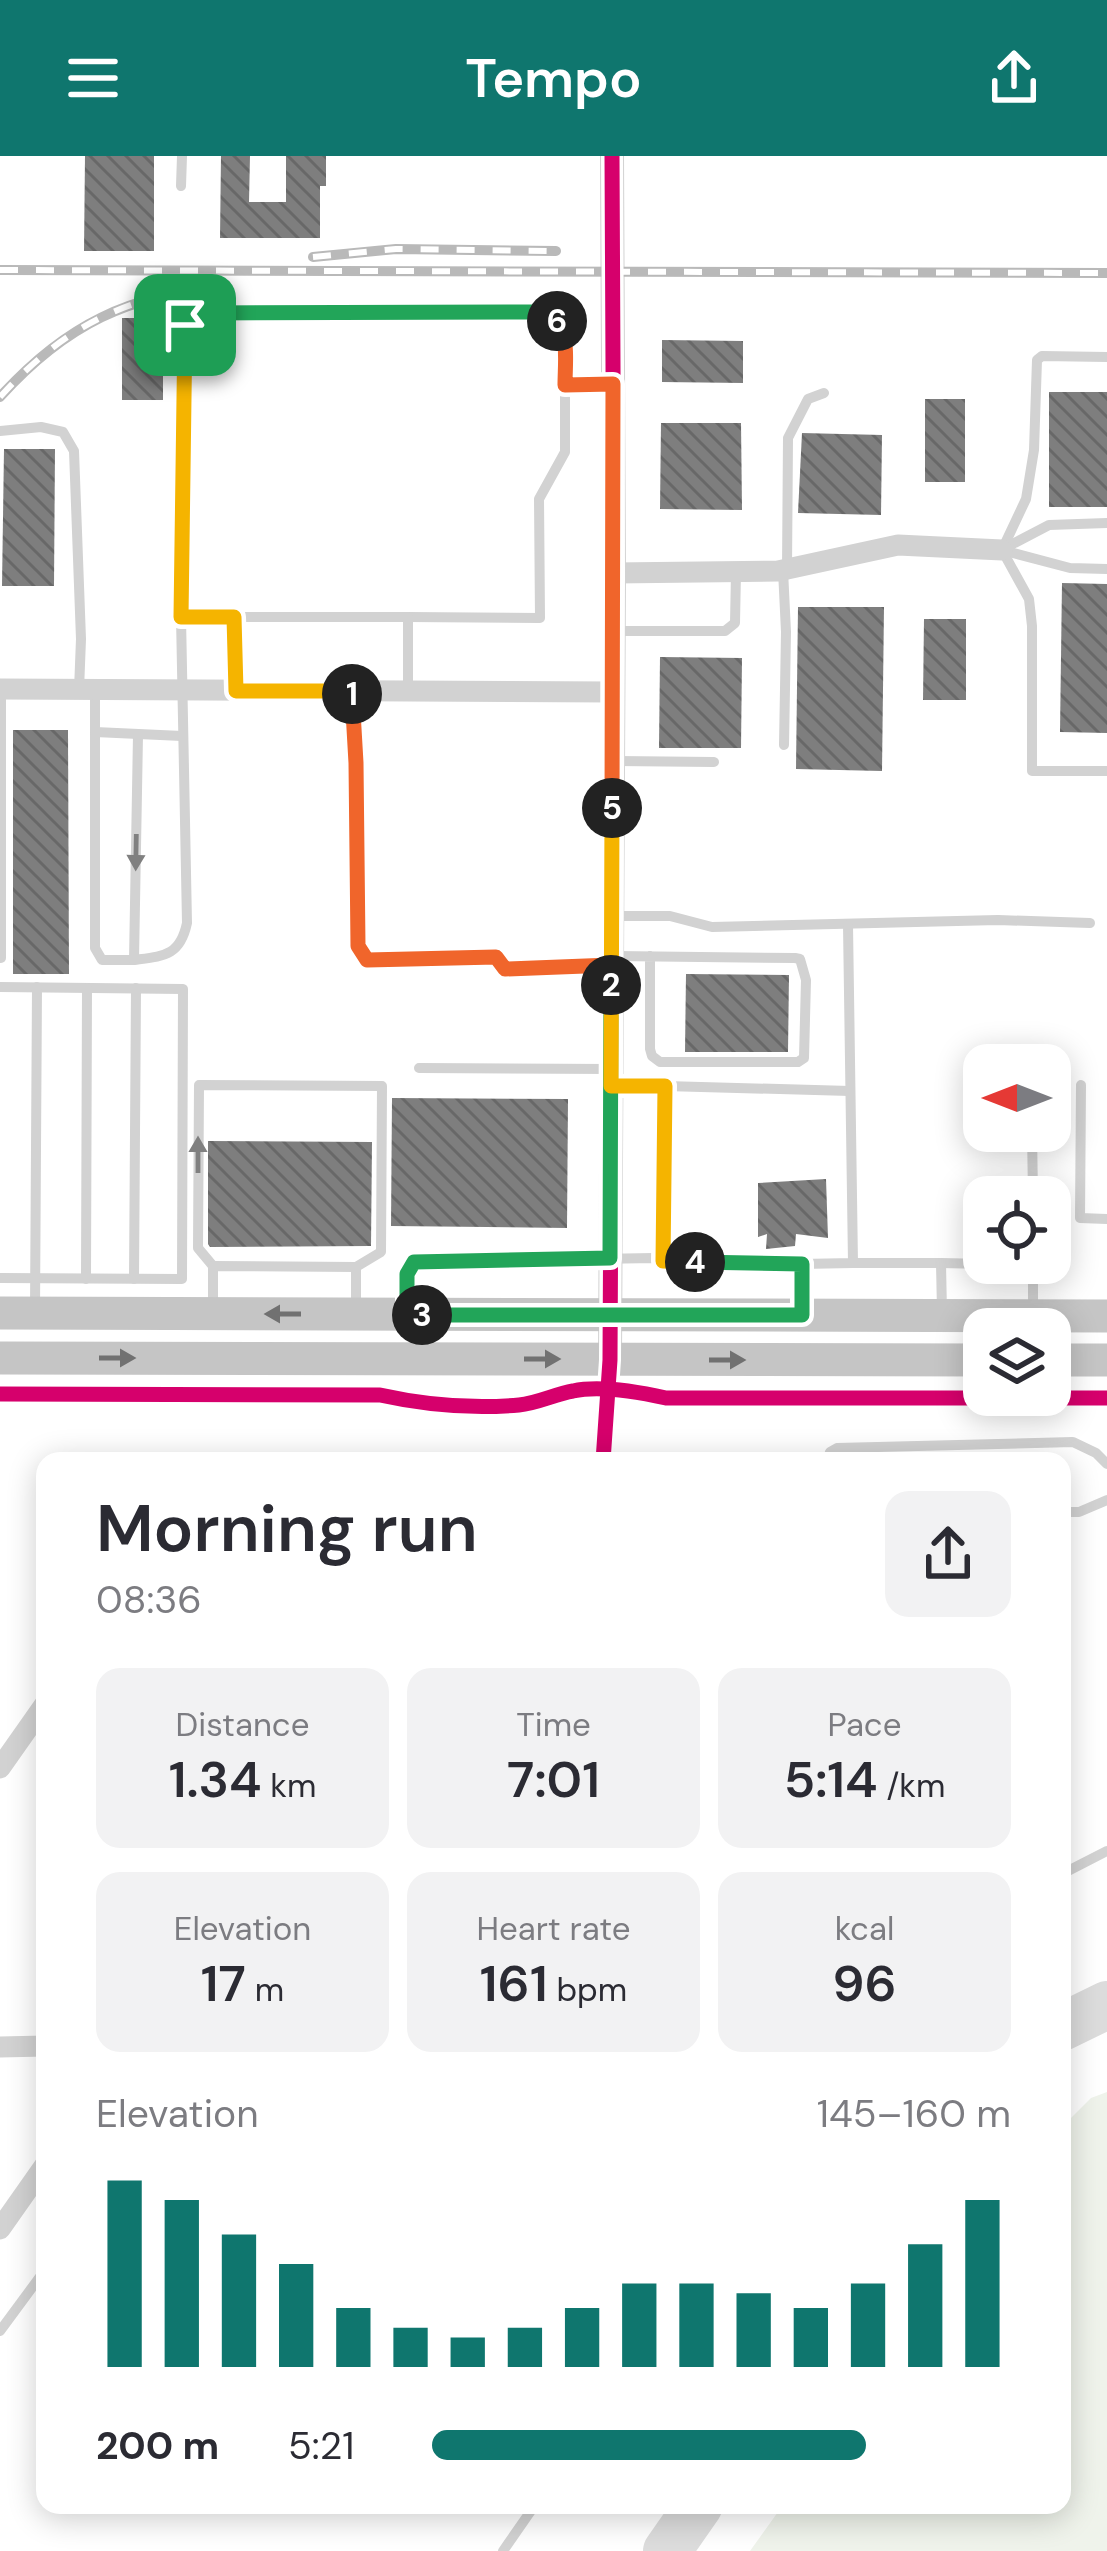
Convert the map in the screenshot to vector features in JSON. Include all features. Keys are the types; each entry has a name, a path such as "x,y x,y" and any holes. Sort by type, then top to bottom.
{"main road":[{"path":"0,1313 963,1315"},
{"path":"1071,1316 1107,1316"},
{"path":"0,1358 963,1360"},
{"path":"1071,1360 1107,1360"}],"street":[{"path":"603,1452 610,1360 612,156"},
{"path":"614,573 785,570 898,545 1002,550"},
{"path":"1,689 613,692"},
{"path":"0,1768 36,1717"},
{"path":"0,2047 36,2046"},
{"path":"0,2229 36,2177"}],"lane":[{"path":"181,186 182,156"},
{"path":"0,431 41,427 63,432 74,451 80,639 94,732 94,948 102,960 134,960 168,953 179,945 187,923 181,617 185,325 201,313 548,312 555,318 563,329 565,452 539,499 540,618 181,617"},
{"path":"1002,550 1026,499 1034,450 1036,360 1042,356 1107,357"},
{"path":"565,385 613,384"},
{"path":"784,746 788,438 808,399 824,393"},
{"path":"1002,550 1049,525 1107,523"},
{"path":"1002,550 1070,568 1107,568"},
{"path":"1002,550 1029,599 1032,771 1107,771"},
{"path":"614,631 725,631 735,623 736,572"},
{"path":"234,617 236,691"},
{"path":"408,617 408,692"},
{"path":"1,689 1,958"},
{"path":"352,691 358,946 367,960 496,957 505,969 650,956 800,959 806,980 804,1058 789,1062 656,1059 650,1049 650,956"},
{"path":"94,732 182,736"},
{"path":"134,960 138,735"},
{"path":"613,761 714,761"},
{"path":"612,916 670,916 712,927 998,920 1090,923"},
{"path":"848,925 853,1263"},
{"path":"0,987 183,989 182,1279 0,1278"},
{"path":"35,1313 37,987"},
{"path":"86,1279 87,988"},
{"path":"134,1279 136,988"},
{"path":"419,1069 611,1077 665,1086 850,1090"},
{"path":"1081,1084 1080,1219 1107,1219"},
{"path":"213,1266 356,1267 381,1252 382,1086 199,1085 198,1248 213,1266 213,1314"},
{"path":"663,1261 665,1086"},
{"path":"407,1315 407,1274 414,1262 654,1258 963,1263"},
{"path":"941,1263 942,1315"},
{"path":"802,1264 802,1315"},
{"path":"356,1267 356,1314"},
{"path":"830,1452 837,1448 1073,1442 1107,1464"},
{"path":"1071,1512 1107,1500"},
{"path":"1071,1869 1107,1851"},
{"path":"0,2331 36,2282"},
{"path":"502,2551 529,2514"}],"shaded area":[{"path":"1107,2092 1107,2551 750,2551 777,2514 1071,2514 1071,2118 1091,2098"}],"building":[{"path":"85,156 154,156 154,251 84,251"},
{"path":"221,156 250,156 249,202 286,202 286,156 326,156 326,186 320,186 320,238 220,238"},
{"path":"122,318 163,318 163,400 122,400"},
{"path":"662,340 743,341 743,383 662,382"},
{"path":"1049,392 1107,392 1107,507 1049,507"},
{"path":"925,399 965,399 965,482 925,482"},
{"path":"661,423 741,423 742,510 660,509"},
{"path":"802,433 882,435 881,515 798,513"},
{"path":"4,449 55,449 54,586 2,586"},
{"path":"1062,583 1107,584 1107,733 1060,732"},
{"path":"798,607 884,607 882,771 796,769"},
{"path":"924,619 966,619 966,700 923,700"},
{"path":"660,657 742,658 741,748 659,748"},
{"path":"13,730 68,730 69,974 13,974"},
{"path":"686,974 789,975 788,1052 685,1052"},
{"path":"392,1098 568,1099 567,1228 391,1226"},
{"path":"208,1141 372,1142 371,1246 210,1247"},
{"path":"826,1179 828,1238 796,1234 795,1246 766,1249 767,1234 758,1237 758,1183"}],"taxiway":[{"path":"1071,2023 1107,2005"},
{"path":"667,2551 693,2514"}],"railway":[{"path":"313,257 396,249 556,251"},
{"path":"0,270 1107,273"},
{"path":"0,397 50,350 101,317 159,296 226,285"}],"cycle path":[{"path":"604,1452 610,1360 612,156"},
{"path":"0,1394 380,1395 484,1407 526,1404 595,1389 666,1398 1107,1398"}],"route":[{"path":"548,312 563,329 565,385 613,384 611,1086 665,1086 663,1261 802,1264 802,1315 407,1315 407,1274 414,1262 610,1258 611,965 505,969 496,957 367,960 358,946 352,691 236,691 234,617 181,617 185,325 201,313 548,312"}]}
